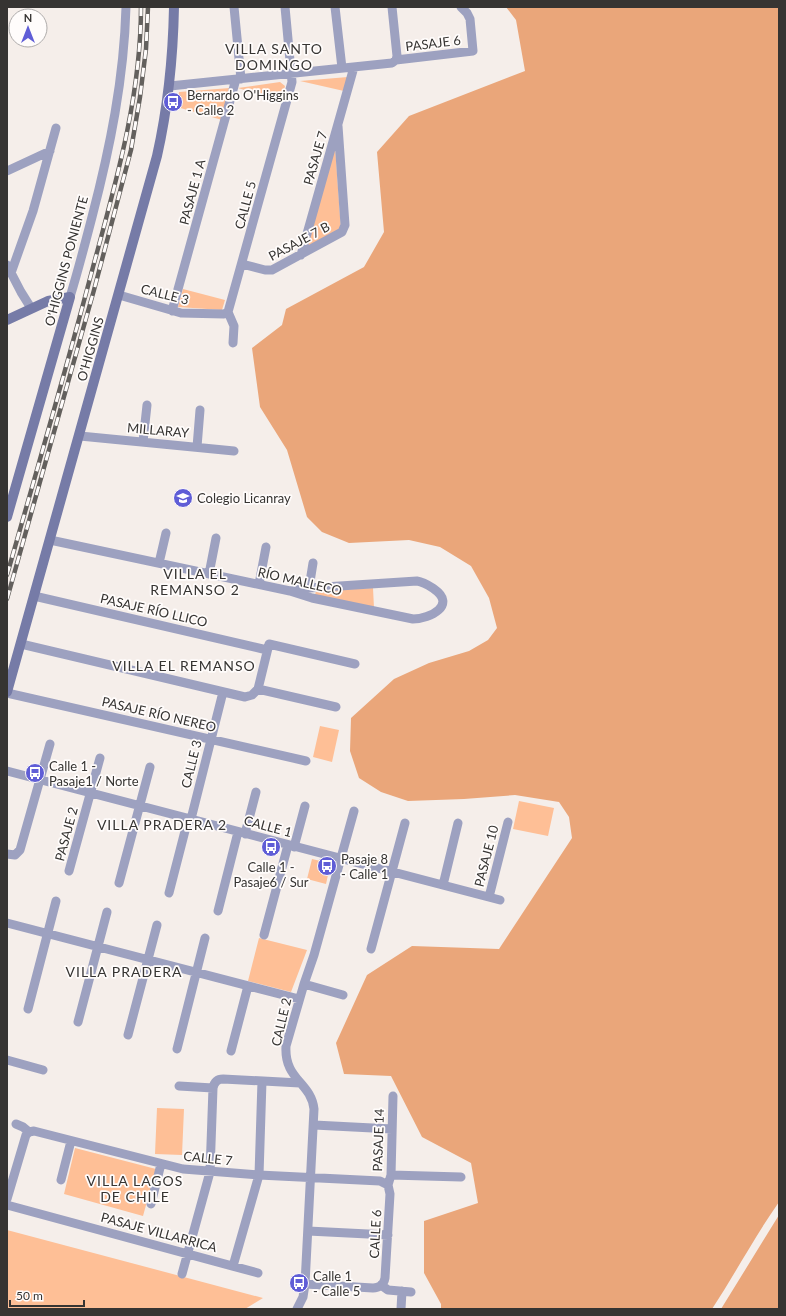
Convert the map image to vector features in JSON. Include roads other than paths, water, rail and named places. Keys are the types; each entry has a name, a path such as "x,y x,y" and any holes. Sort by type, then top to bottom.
{"street":[{"name":"O'HIGGINS PONIENTE","path":"7,517 70,297 104,170 115,121 122,73 126,7"},
{"name":"O'HIGGINS","path":"7,692 80,436 157,156 170,86 174,7"},
{"path":"234,7 238,79"},
{"path":"285,7 292,73"},
{"path":"335,7 342,68"},
{"path":"170,86 392,63 396,60 397,56 392,7"},
{"name":"PASAJE 6","path":"396,60 473,51 470,19 467,13 460,7"},
{"name":"PASAJE 7","path":"301,255 354,67"},
{"name":"CALLE 5","path":"228,312 291,87 292,73"},
{"name":"PASAJE 1 A","path":"172,311 238,79"},
{"name":"PASAJE 7 B","path":"242,264 265,270 272,270 340,235 344,230 345,225 338,126"},
{"path":"31,308 9,269 33,212 56,128"},
{"path":"7,172 50,151"},
{"name":"CALLE 3","path":"119,295 182,313 224,314 228,312"},
{"path":"7,320 48,301 70,297"},
{"path":"228,312 234,326 233,343"},
{"path":"143,442 147,405"},
{"path":"197,447 200,410"},
{"name":"MILLARAY","path":"80,436 234,451"},
{"path":"159,563 166,533"},
{"path":"209,574 216,538"},
{"name":"RÍO MALLECO","path":"50,540 259,584 312,598 413,620 421,619 439,611 443,606 442,597 438,592 426,583 420,581 309,588"},
{"path":"259,584 266,547"},
{"path":"290,591 309,588 313,563"},
{"name":"PASAJE RÍO LLICO","path":"34,596 268,647 355,664"},
{"path":"20,644 222,692 248,696 254,694 258,689 268,647"},
{"path":"258,689 336,707"},
{"name":"PASAJE RÍO NEREO","path":"7,692 306,761"},
{"name":"CALLE 3","path":"169,893 186,827 191,819 222,692"},
{"path":"7,854 17,854 21,848 50,744"},
{"name":"PASAJE 2","path":"70,871 100,758"},
{"path":"118,883 150,767"},
{"name":"CALLE 1","path":"7,771 500,900"},
{"path":"218,911 241,833 256,792"},
{"path":"264,935 291,846 305,806"},
{"path":"340,859 354,811"},
{"name":"PASAJE 10","path":"489,897 508,822"},
{"path":"443,885 458,823"},
{"path":"370,949 405,824"},
{"name":"CALLE 2","path":"306,1284 314,1109 312,1100 291,1071 286,1060 286,1053 299,999 314,955 340,859"},
{"path":"28,1009 56,901"},
{"path":"78,1022 107,912"},
{"path":"7,923 299,999"},
{"path":"128,1035 157,925"},
{"path":"177,1049 205,938"},
{"path":"304,984 343,995"},
{"path":"231,1051 248,986"},
{"path":"7,1060 43,1070"},
{"path":"182,1274 210,1172 214,1083 220,1079 300,1083"},
{"path":"233,1266 259,1175 262,1081"},
{"path":"180,1086 213,1088"},
{"name":"PASAJE 14","path":"388,1185 391,1175 393,1096"},
{"name":"CALLE 7","path":"16,1124 29,1132 34,1131 182,1169 259,1175 380,1181 388,1185"},
{"path":"314,1125 392,1129"},
{"path":"7,1199 26,1135 29,1132"},
{"path":"61,1180 71,1141"},
{"path":"151,1204 161,1164"},
{"path":"391,1175 461,1177"},
{"name":"CALLE 6","path":"382,1285 385,1278 388,1235 390,1190 388,1185"},
{"name":"PASAJE VILLARRICA","path":"7,1205 258,1273"},
{"path":"308,1231 388,1235"},
{"path":"298,1309 306,1284 373,1288 382,1285 388,1290 407,1291 401,1309"}],"railway":[{"path":"7,575 72,344 126,138 137,73 141,7"},
{"path":"7,599 94,290 131,150 146,49 148,7"}],"place":[{"name":"Bernardo O'Higgins - Calle 2","path":"173,102"},
{"name":"Colegio Licanray","path":"183,498"},
{"name":"Calle 1 - Pasaje1 / Norte","path":"35,773"},
{"name":"Calle 1 - Pasaje6 / Sur","path":"271,847"},
{"name":"Pasaje 8 - Calle 1","path":"327,866"},
{"name":"Calle 1 - Calle 5","path":"299,1283"}],"district":[{"name":"VILLA SANTO DOMINGO","path":"274,58"},
{"name":"VILLA EL REMANSO 2","path":"195,582"},
{"name":"VILLA EL REMANSO","path":"184,666"},
{"name":"VILLA PRADERA 2","path":"162,825"},
{"name":"VILLA PRADERA","path":"124,972"},
{"name":"VILLA LAGOS DE CHILE","path":"135,1190"}]}
